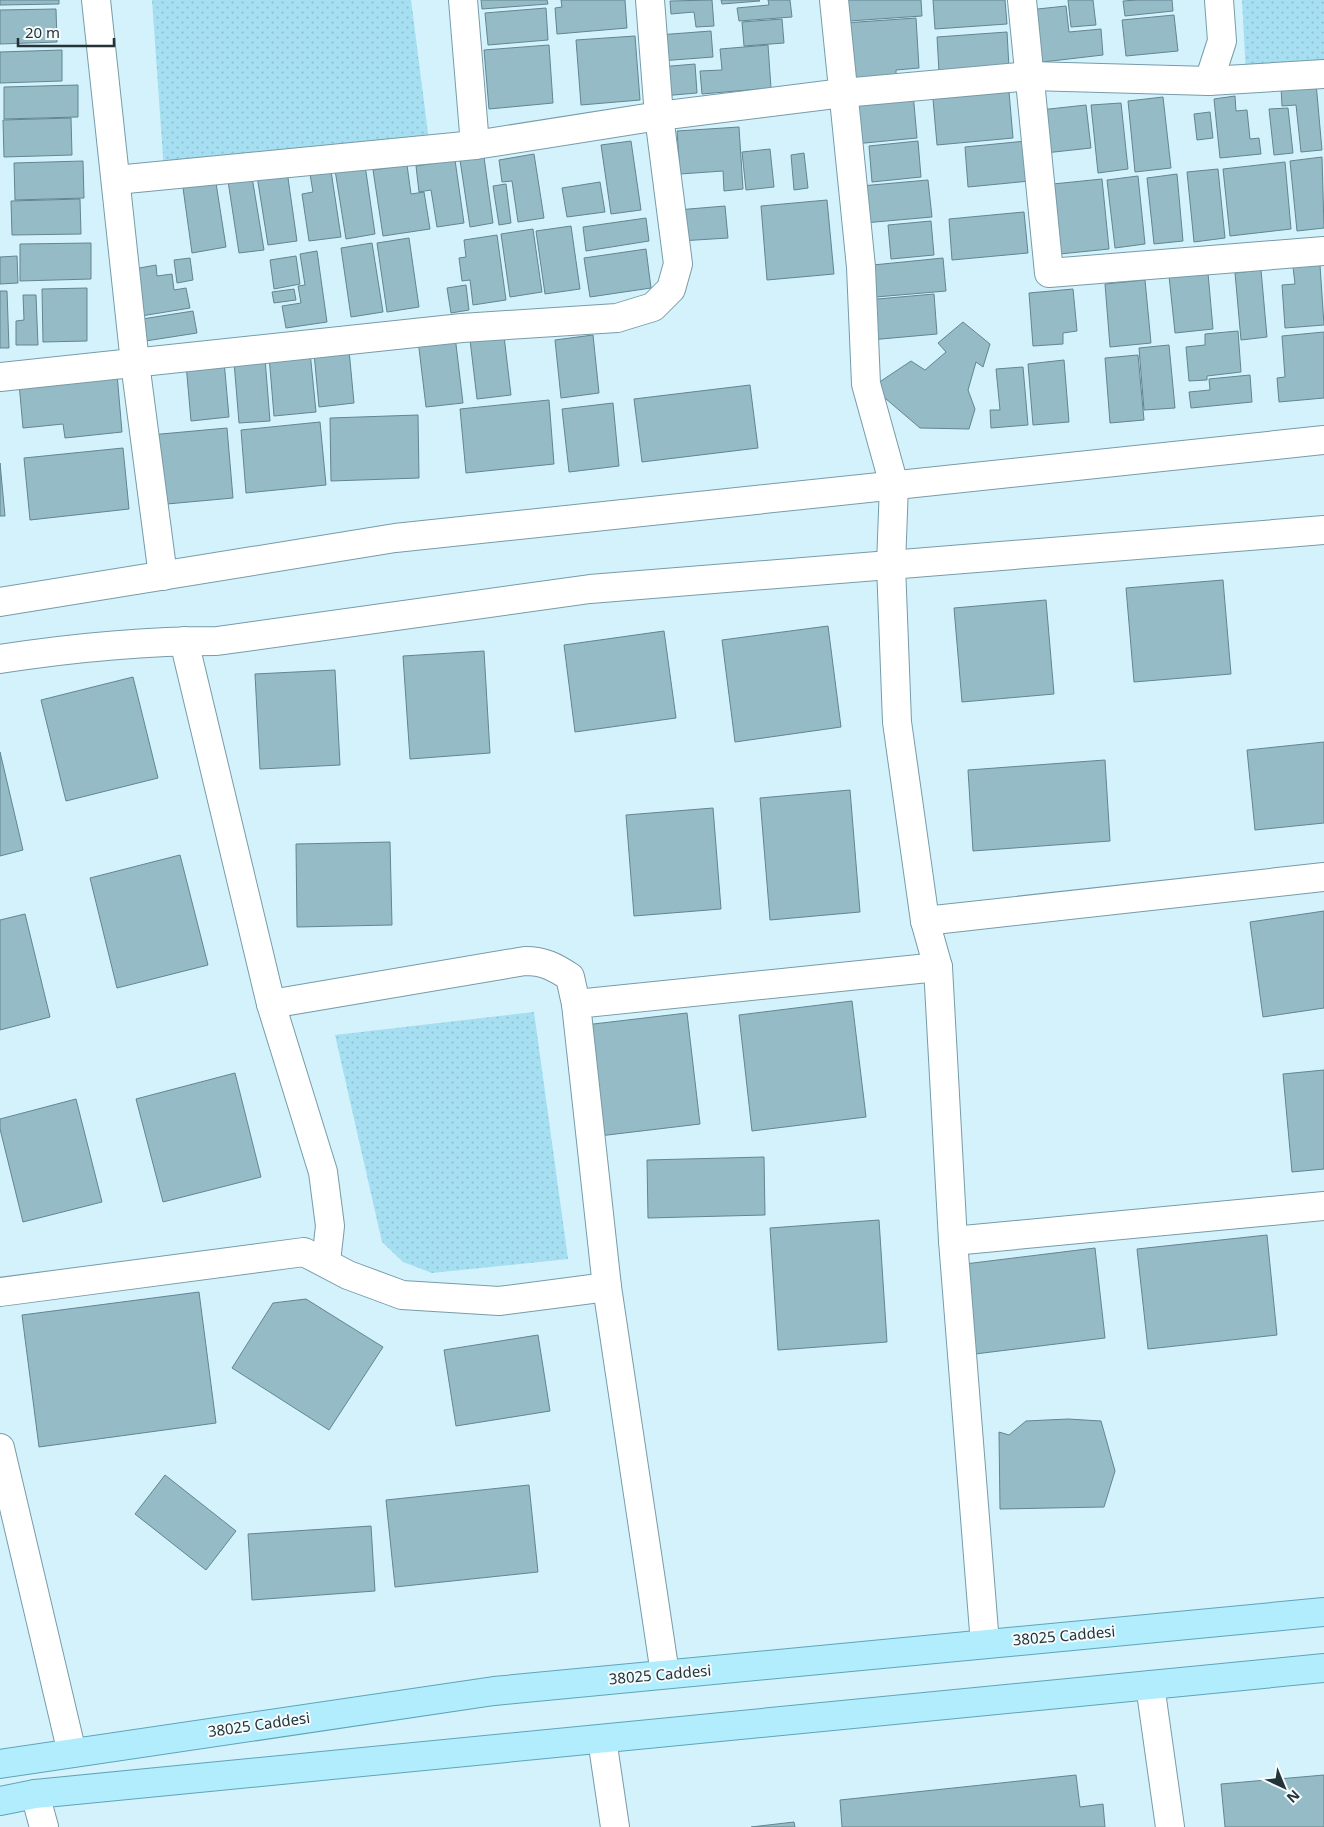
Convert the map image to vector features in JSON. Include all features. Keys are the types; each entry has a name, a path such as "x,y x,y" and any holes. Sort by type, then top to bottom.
{"main road":[{"name":"38025 Caddesi","path":"0,1764 494,1691 1324,1612"},
{"path":"0,1802 36,1794 1324,1668"}],"street":[{"path":"96,0 135,364 163,576"},
{"path":"463,0 474,145"},
{"path":"0,377 462,328 618,318 653,307 671,290 678,264 659,116 650,0"},
{"path":"834,0 861,267 866,384 894,485 891,565 897,722 925,920 938,967 953,1241 984,1644"},
{"path":"1022,0 1050,273 1324,251"},
{"path":"1209,81 1222,41 1219,0"},
{"path":"116,180 474,145 659,116 843,93 1030,76 1209,81 1324,74"},
{"path":"0,602 395,538 1324,440"},
{"path":"0,660 43,653 184,641 217,641 590,589 1324,530"},
{"path":"184,641 271,1004 323,1172 330,1226 326,1262"},
{"path":"925,920 1324,877"},
{"path":"271,1004 525,961 540,961 554,966 570,977 576,1004 607,1287 665,1674"},
{"path":"576,1004 938,967"},
{"path":"953,1241 1324,1206"},
{"path":"0,1292 304,1252 348,1275 402,1295 499,1302 607,1287"},
{"path":"0,1448 72,1753"},
{"path":"1150,1685 1170,1827"},
{"path":"602,1739 615,1827"},
{"path":"36,1794 44,1827"}],"shaded area":[{"path":"152,0 411,0 429,141 164,171"},
{"path":"1242,0 1324,0 1324,69 1246,75"},
{"path":"534,1012 568,1259 432,1273 403,1262 382,1242 335,1035"}],"building":[{"path":"0,0 59,0 59,4 0,5"},
{"path":"481,0 547,0 548,4 482,9"},
{"path":"561,0 625,0 627,28 557,34 555,8 562,7"},
{"path":"712,0 714,26 696,27 694,12 671,14 670,1"},
{"path":"721,0 759,0 760,1 722,4"},
{"path":"768,0 790,0 792,17 739,21 737,8 769,5"},
{"path":"848,0 921,0 922,16 849,21"},
{"path":"933,0 1005,0 1007,24 935,29"},
{"path":"1068,0 1093,0 1096,25 1071,27"},
{"path":"1172,0 1173,11 1125,16 1123,1"},
{"path":"1066,6 1069,32 1101,29 1103,55 1034,63 1028,10"},
{"path":"546,8 548,40 488,45 485,13"},
{"path":"56,9 57,42 0,44 0,10"},
{"path":"1174,15 1178,51 1126,56 1122,20"},
{"path":"916,18 919,68 896,70 896,77 848,80 844,23"},
{"path":"782,19 784,43 744,46 742,22"},
{"path":"711,31 713,57 660,61 658,35"},
{"path":"1007,32 1009,67 939,72 937,37"},
{"path":"635,36 640,100 581,105 576,40"},
{"path":"549,45 553,103 489,109 484,50"},
{"path":"768,45 771,88 702,94 700,71 722,70 720,49"},
{"path":"62,50 62,81 0,83 0,52"},
{"path":"695,64 697,93 662,96 660,67"},
{"path":"1316,83 1322,150 1301,152 1296,105 1282,106 1281,87"},
{"path":"78,85 78,117 4,119 4,87"},
{"path":"1009,92 1013,138 937,145 933,99"},
{"path":"913,93 917,138 854,144 850,99"},
{"path":"1235,96 1236,111 1247,110 1250,139 1259,138 1261,154 1220,158 1214,99"},
{"path":"1163,97 1171,168 1135,172 1128,101"},
{"path":"1121,103 1128,169 1098,173 1091,105"},
{"path":"1086,105 1091,148 1045,153 1040,110"},
{"path":"1288,108 1293,153 1274,155 1269,109"},
{"path":"1210,112 1213,138 1197,140 1194,114"},
{"path":"71,118 72,155 4,157 3,120"},
{"path":"739,127 743,189 724,191 723,171 680,174 677,131"},
{"path":"631,141 641,210 611,214 601,145"},
{"path":"918,141 921,177 872,182 869,146"},
{"path":"1026,141 1030,181 968,187 965,147"},
{"path":"770,149 774,187 746,190 742,152"},
{"path":"804,153 808,188 794,190 791,155"},
{"path":"534,154 544,218 518,222 512,181 502,182 499,160"},
{"path":"484,157 493,223 470,227 460,160"},
{"path":"1322,157 1324,228 1297,231 1290,161"},
{"path":"455,160 464,223 437,227 431,190 419,192 416,166"},
{"path":"83,161 84,198 15,200 14,163"},
{"path":"1285,162 1291,229 1230,236 1223,169"},
{"path":"365,165 375,234 346,239 335,170"},
{"path":"407,165 411,194 424,192 430,229 383,236 373,170"},
{"path":"1218,169 1225,238 1194,242 1187,172"},
{"path":"287,171 297,241 268,245 257,176"},
{"path":"331,171 341,237 309,241 302,194 313,192 310,174"},
{"path":"1177,174 1183,241 1154,244 1147,178"},
{"path":"1138,176 1145,244 1115,248 1107,180"},
{"path":"252,177 264,250 239,253 228,181"},
{"path":"1102,179 1109,249 1060,254 1053,184"},
{"path":"928,180 932,217 864,223 861,186"},
{"path":"600,182 605,212 567,217 562,188"},
{"path":"216,183 226,247 192,253 183,188"},
{"path":"506,184 511,223 499,225 493,186"},
{"path":"80,199 81,234 12,235 11,201"},
{"path":"827,200 834,274 767,280 761,206"},
{"path":"725,206 728,238 680,241 677,210"},
{"path":"1024,212 1028,253 952,260 949,219"},
{"path":"646,218 649,241 586,251 583,227"},
{"path":"931,221 934,255 891,259 888,225"},
{"path":"571,226 580,289 545,294 536,231"},
{"path":"533,229 542,292 510,297 501,234"},
{"path":"497,235 506,300 473,305 470,280 462,281 459,258 466,257 464,240"},
{"path":"409,238 419,307 387,312 377,243"},
{"path":"91,243 91,279 20,281 20,244"},
{"path":"372,243 383,312 351,317 341,248"},
{"path":"646,249 651,288 590,297 584,258"},
{"path":"317,251 327,322 286,328 282,306 301,303 298,286 305,285 300,254"},
{"path":"17,256 18,283 0,284 0,257"},
{"path":"296,256 300,284 274,289 270,260"},
{"path":"190,258 193,280 177,283 174,260"},
{"path":"943,258 946,291 876,297 873,265"},
{"path":"156,265 157,276 172,274 174,290 186,288 190,308 141,316 134,269"},
{"path":"1320,265 1324,325 1285,328 1282,285 1295,284 1293,267"},
{"path":"1261,270 1267,337 1241,340 1235,273"},
{"path":"1208,273 1213,329 1175,333 1169,276"},
{"path":"1145,280 1151,343 1110,347 1105,284"},
{"path":"466,285 469,310 451,313 447,288"},
{"path":"87,288 87,341 43,342 42,289"},
{"path":"294,289 296,300 274,303 272,292"},
{"path":"1073,289 1077,331 1063,333 1063,344 1033,346 1029,293"},
{"path":"0,291 7,291 9,348 0,348"},
{"path":"934,294 937,334 870,340 866,300"},
{"path":"23,295 36,295 38,345 16,345 16,321 24,320"},
{"path":"193,311 197,333 139,342 136,320"},
{"path":"963,322 990,344 983,367 976,362 968,390 975,409 969,429 920,428 872,387 911,361 925,370 946,352 938,343"},
{"path":"1238,331 1241,372 1207,376 1207,380 1189,381 1186,347 1205,345 1205,334"},
{"path":"1324,332 1324,398 1279,402 1277,378 1285,377 1282,336"},
{"path":"593,335 599,393 561,398 555,340"},
{"path":"455,336 463,403 426,407 418,340"},
{"path":"504,336 511,395 477,399 470,340"},
{"path":"1169,345 1175,408 1144,410 1139,348"},
{"path":"349,350 354,403 319,407 314,353"},
{"path":"310,352 316,412 274,416 269,356"},
{"path":"1138,355 1144,420 1110,423 1105,358"},
{"path":"265,359 270,421 239,423 234,362"},
{"path":"1064,360 1069,422 1033,425 1028,364"},
{"path":"224,361 229,417 191,421 186,364"},
{"path":"1023,367 1028,425 991,428 990,410 1000,410 996,369"},
{"path":"117,374 122,432 65,438 63,424 23,428 19,383"},
{"path":"1250,375 1252,402 1191,408 1189,392 1210,390 1209,379"},
{"path":"750,385 758,448 642,462 634,399"},
{"path":"549,400 554,464 466,473 460,409"},
{"path":"613,403 619,466 569,472 562,409"},
{"path":"418,415 419,478 331,481 330,418"},
{"path":"320,422 326,485 246,493 241,430"},
{"path":"227,428 233,498 156,505 150,435"},
{"path":"123,448 129,509 30,520 24,458"},
{"path":"0,463 5,516 0,516"},
{"path":"1223,580 1231,674 1134,682 1126,588"},
{"path":"1046,600 1054,694 962,702 954,608"},
{"path":"828,626 841,727 735,742 722,640"},
{"path":"664,631 676,718 575,732 564,645"},
{"path":"484,651 490,753 410,759 403,656"},
{"path":"335,670 340,765 260,769 255,674"},
{"path":"133,677 158,778 66,801 41,700"},
{"path":"1324,742 1324,823 1255,830 1247,750"},
{"path":"0,752 23,850 0,856"},
{"path":"1105,760 1110,841 973,851 968,770"},
{"path":"850,790 860,912 770,920 760,798"},
{"path":"713,808 721,909 634,916 626,815"},
{"path":"390,842 392,925 297,927 296,844"},
{"path":"180,855 208,965 117,988 90,878"},
{"path":"1324,911 1324,1008 1263,1017 1250,922"},
{"path":"25,914 50,1017 0,1030 0,920"},
{"path":"852,1001 866,1117 752,1131 739,1015"},
{"path":"687,1013 700,1124 599,1136 585,1025"},
{"path":"1324,1070 1324,1169 1292,1172 1283,1074"},
{"path":"235,1073 261,1177 163,1202 136,1099"},
{"path":"76,1099 102,1202 23,1222 0,1129 0,1119"},
{"path":"764,1157 765,1215 648,1218 647,1160"},
{"path":"879,1220 887,1342 778,1350 770,1228"},
{"path":"1267,1235 1277,1335 1148,1349 1137,1249"},
{"path":"1095,1248 1105,1338 975,1354 965,1264"},
{"path":"199,1292 216,1423 39,1447 22,1315"},
{"path":"306,1299 383,1347 329,1430 232,1368 273,1303"},
{"path":"538,1335 550,1411 456,1426 444,1350"},
{"path":"1068,1419 1101,1421 1115,1471 1104,1507 1000,1509 999,1432 1009,1435 1026,1421"},
{"path":"165,1475 236,1531 206,1570 135,1514"},
{"path":"529,1485 538,1572 395,1587 386,1500"},
{"path":"371,1526 375,1591 252,1600 248,1534"},
{"path":"1076,1775 1080,1807 1103,1804 1105,1827 842,1827 840,1800"},
{"path":"1324,1775 1324,1827 1225,1827 1221,1784"},
{"path":"794,1822 795,1827 751,1827"}]}
